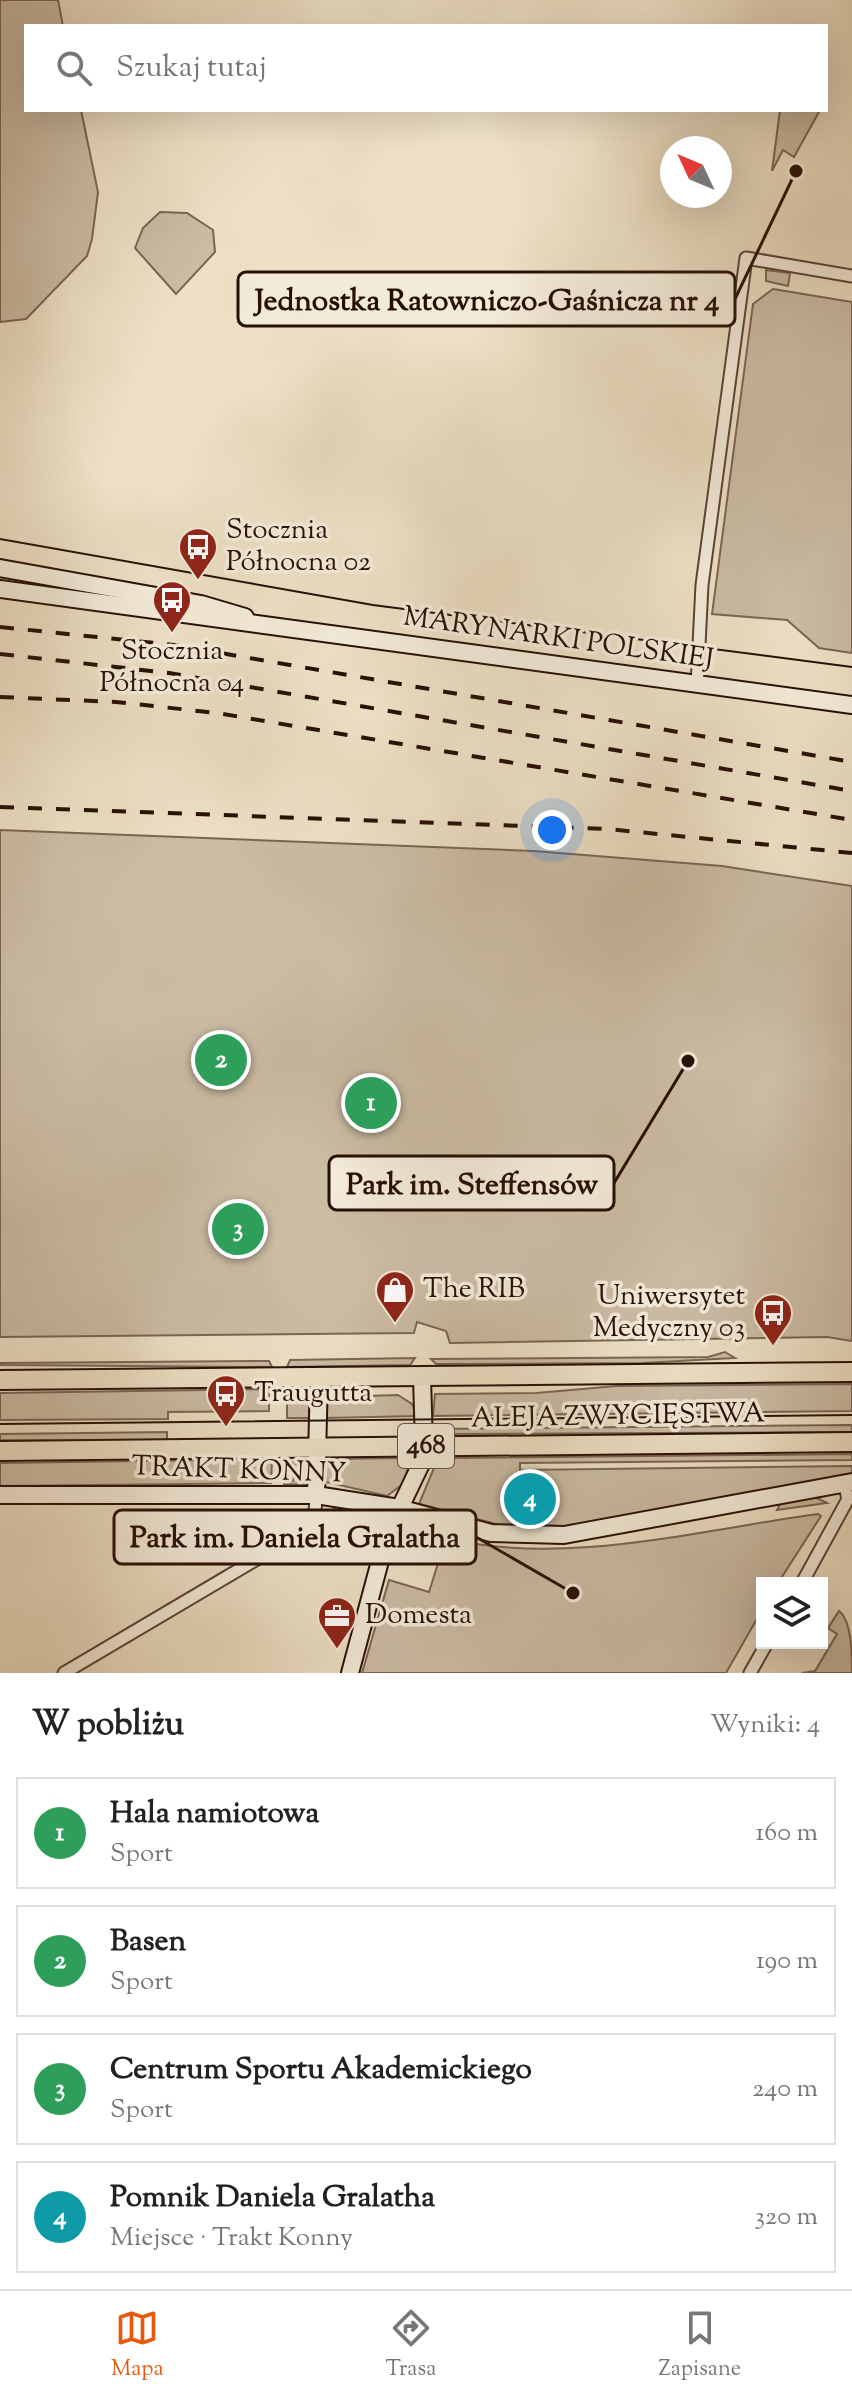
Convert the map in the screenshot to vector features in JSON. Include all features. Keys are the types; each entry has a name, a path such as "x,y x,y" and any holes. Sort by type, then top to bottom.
{"main road":[{"name":"ALEJA ZWYCIĘSTWA","path":"0,1380 852,1372"},
{"name":"ALEJA ZWYCIĘSTWA","path":"0,1451 852,1442"}],"street":[{"path":"697,685 702,585 746,258 852,276"},
{"path":"0,589 2,568"},
{"name":"MARYNARKI POLSKIEJ","path":"2,568 218,607 258,624"},
{"name":"MARYNARKI POLSKIEJ","path":"0,589 852,705"},
{"path":"350,1673 385,1544 420,1466 424,1446 422,1377"},
{"path":"64,1673 301,1533 315,1514 319,1378"},
{"path":"805,1577 848,1499 848,1482"},
{"name":"TRAKT KONNY","path":"0,1495 316,1495 399,1508 491,1533 564,1535 848,1482"},
{"path":"750,1673 764,1649"}],"shaded area":[{"path":"0,0 58,0 63,24 24,24 24,112 81,112 98,192 92,239 87,256 26,319 0,322"},
{"path":"780,112 819,112 794,157 783,150 772,171"},
{"path":"160,212 187,213 213,230 215,252 176,294 135,248 143,228"},
{"path":"766,270 790,273 788,286 766,281"},
{"path":"773,289 852,302 852,653 819,648 787,620 712,614 753,304"},
{"path":"0,830 534,851 722,866 852,886 852,1341 827,1337 450,1343 446,1331 417,1322 414,1333 0,1337"},
{"path":"725,1352 735,1358 642,1363 436,1364 431,1359 708,1357"},
{"path":"415,1358 410,1365 287,1367 290,1360"},
{"path":"269,1361 272,1367 0,1365 0,1363"},
{"path":"852,1384 852,1411 433,1416 435,1394 536,1393 617,1386"},
{"path":"269,1389 269,1411 168,1412 168,1419 0,1420 0,1393"},
{"path":"287,1390 309,1390 309,1418 287,1418"},
{"path":"398,1395 412,1404 418,1416 325,1418 326,1402 332,1397"},
{"path":"852,1425 852,1432 433,1434 433,1429"},
{"path":"167,1432 167,1441 0,1440 0,1434"},
{"path":"852,1454 852,1460 520,1463 520,1470 852,1466 852,1474 567,1528 504,1526 419,1504 434,1468 449,1458"},
{"path":"411,1458 403,1484 387,1496 326,1482 324,1459"},
{"path":"272,1459 271,1483 0,1486 0,1463"},
{"path":"285,1459 301,1466 309,1485 284,1484 284,1480 293,1481 294,1473 285,1472"},
{"path":"813,1496 827,1503 777,1510 780,1504"},
{"path":"337,1506 369,1512 380,1528 322,1520"},
{"path":"821,1516 782,1577 756,1577 756,1620 726,1673 362,1673 389,1580 429,1592 446,1538 491,1546 537,1549 631,1543"},
{"path":"839,1611 849,1631 852,1673 802,1673 815,1671 837,1634 828,1628"}],"tram line":[{"path":"0,539 373,605 852,667"},
{"path":"0,1424 852,1415"}],"railway":[{"path":"0,627 174,645 852,762"},
{"path":"0,654 169,673 852,791"},
{"path":"0,697 116,702 217,713 852,820"},
{"path":"0,807 607,829 852,853"}],"place":[{"name":"Jednostka Ratowniczo-Gaśnicza nr 4","path":"796,171"},
{"name":"Stocznia Północna 02","path":"198,581"},
{"name":"Stocznia Północna 04","path":"172,634"},
{"name":"Basen","path":"221,1060"},
{"name":"Park im. Steffensów","path":"688,1061"},
{"name":"Hala namiotowa","path":"371,1103"},
{"name":"Centrum Sportu Akademickiego","path":"238,1229"},
{"name":"The RIB","path":"395,1324"},
{"name":"Uniwersytet Medyczny 03","path":"773,1347"},
{"name":"Traugutta","path":"226,1428"},
{"name":"Pomnik Daniela Gralatha","path":"530,1499"},
{"name":"Park im. Daniela Gralatha","path":"573,1593"},
{"name":"Domesta","path":"337,1650"}]}
